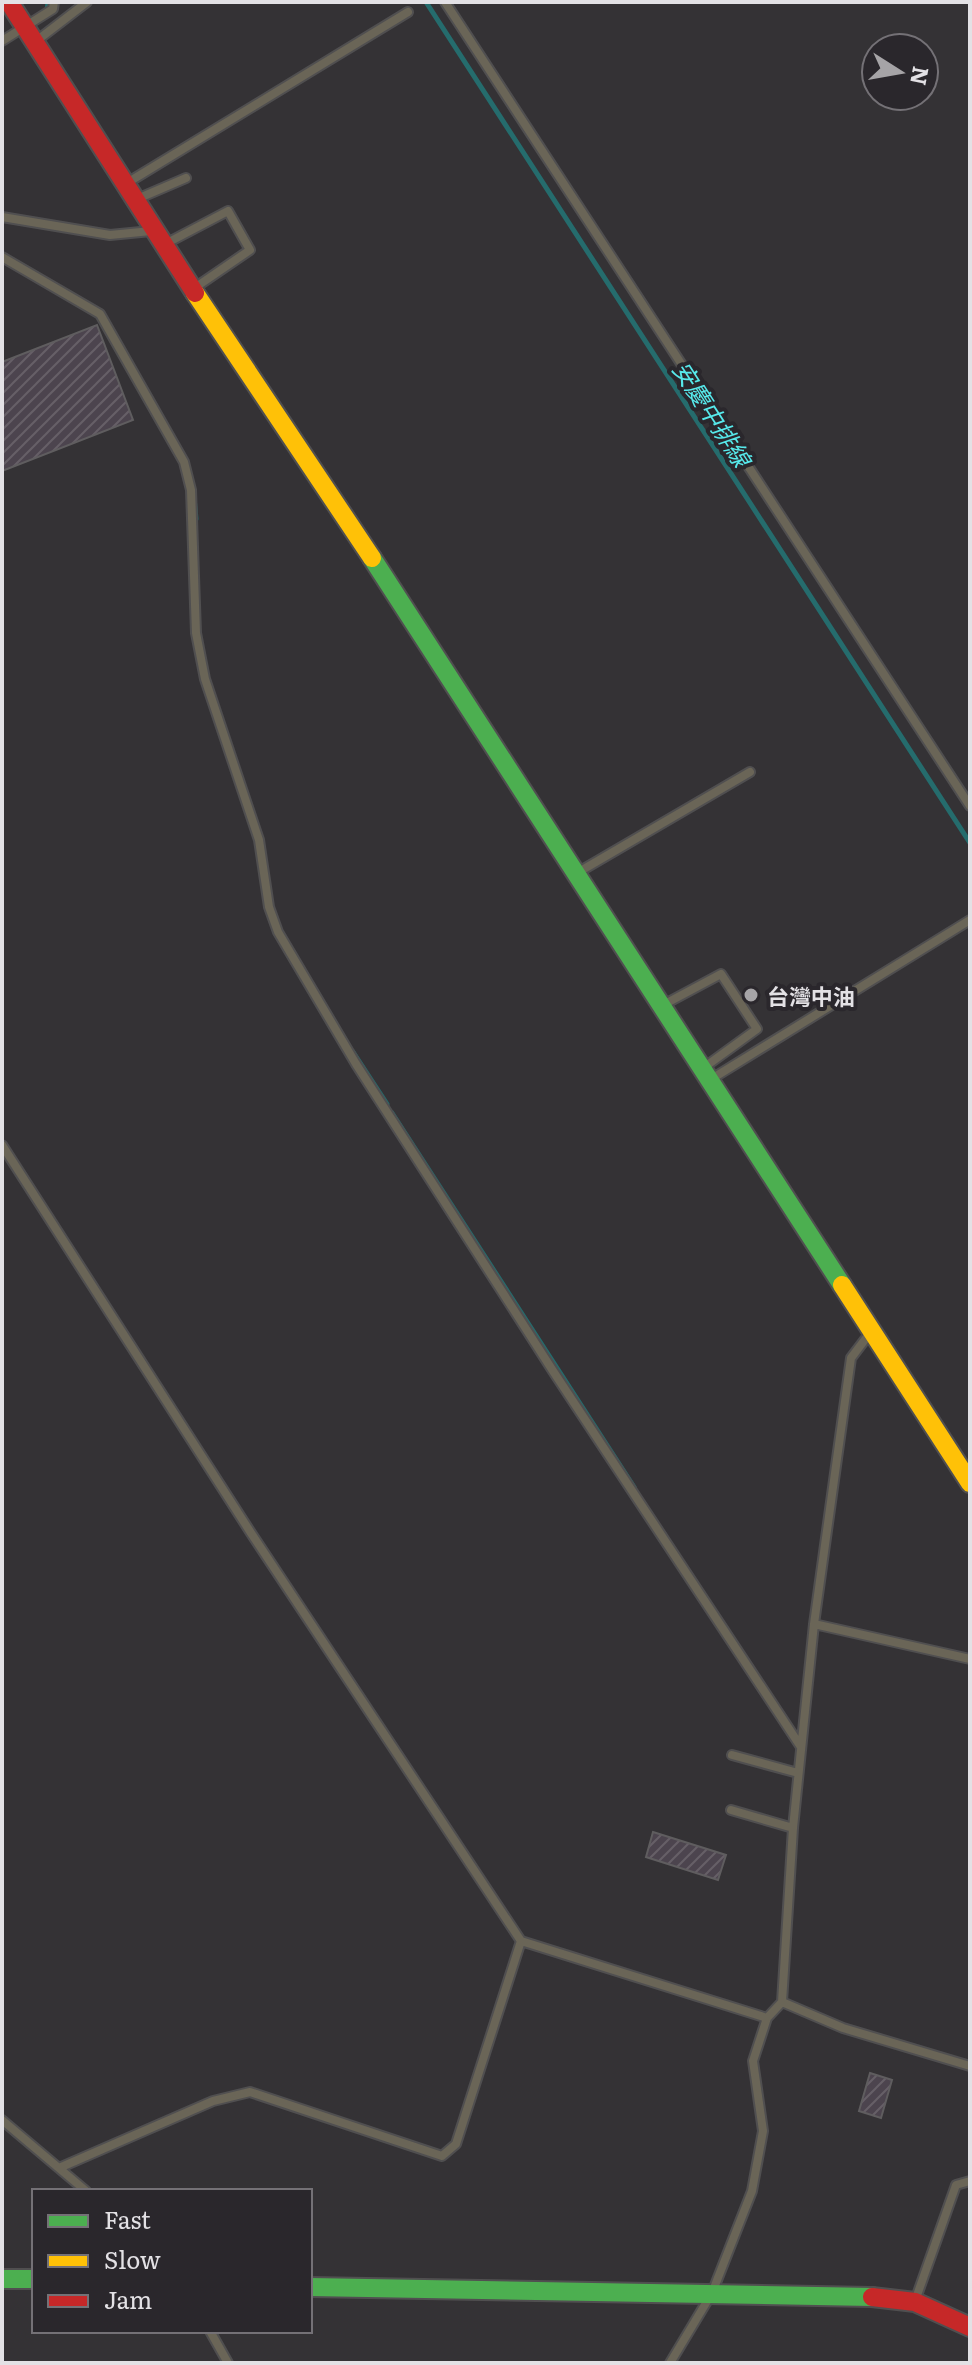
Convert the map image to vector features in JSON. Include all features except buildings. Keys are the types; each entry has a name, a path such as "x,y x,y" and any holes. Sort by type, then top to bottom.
{"main road":[{"path":"9,2 193,289 419,629 970,1483"},
{"path":"2,2279 32,2279"},
{"path":"312,2287 889,2297 915,2302 970,2327"}],"lane":[{"path":"30,35 53,9 54,2"},
{"path":"2,41 30,35 87,2"},
{"path":"445,2 970,806"},
{"path":"132,191 408,12"},
{"path":"132,191 186,178"},
{"path":"2,217 110,235 160,237 228,211 250,250 193,289"},
{"path":"2,257 100,314 184,462 191,490 196,633 205,679 259,840 269,907 278,932 373,1090 553,1371 801,1747"},
{"path":"576,873 750,772"},
{"path":"705,1075 970,920"},
{"path":"661,1006 721,974 757,1029 705,1075"},
{"path":"2,1145 251,1533 521,1941 767,2018"},
{"path":"670,2363 712,2293 752,2191 763,2131 753,2061 767,2018 782,2002 793,1828 814,1624 851,1358 870,1332"},
{"path":"814,1624 970,1659"},
{"path":"732,1755 798,1773"},
{"path":"731,1810 793,1828"},
{"path":"59,2168 213,2101 250,2092 442,2156 456,2144 521,1941"},
{"path":"782,2002 843,2028 970,2066"},
{"path":"2,2120 84,2189"},
{"path":"915,2302 956,2185 970,2181"},
{"path":"211,2333 228,2363"}],"waterway":[{"path":"47,12 48,2"},
{"name":"安慶中排線","path":"426,2 970,843"},
{"path":"194,497 196,519"},
{"path":"353,1052 387,1104"},
{"path":"392,1113 634,1487"}],"traffic: fast":[{"path":"372,558 842,1285"},
{"path":"2,2279 32,2279"},
{"path":"312,2287 872,2297"}],"traffic: slow":[{"path":"195,293 372,558"},
{"path":"842,1285 970,1483"}],"traffic: jam":[{"path":"9,2 195,293"},
{"path":"872,2297 915,2302 970,2327"}],"place":[{"name":"台灣中油","path":"751,995"}]}
